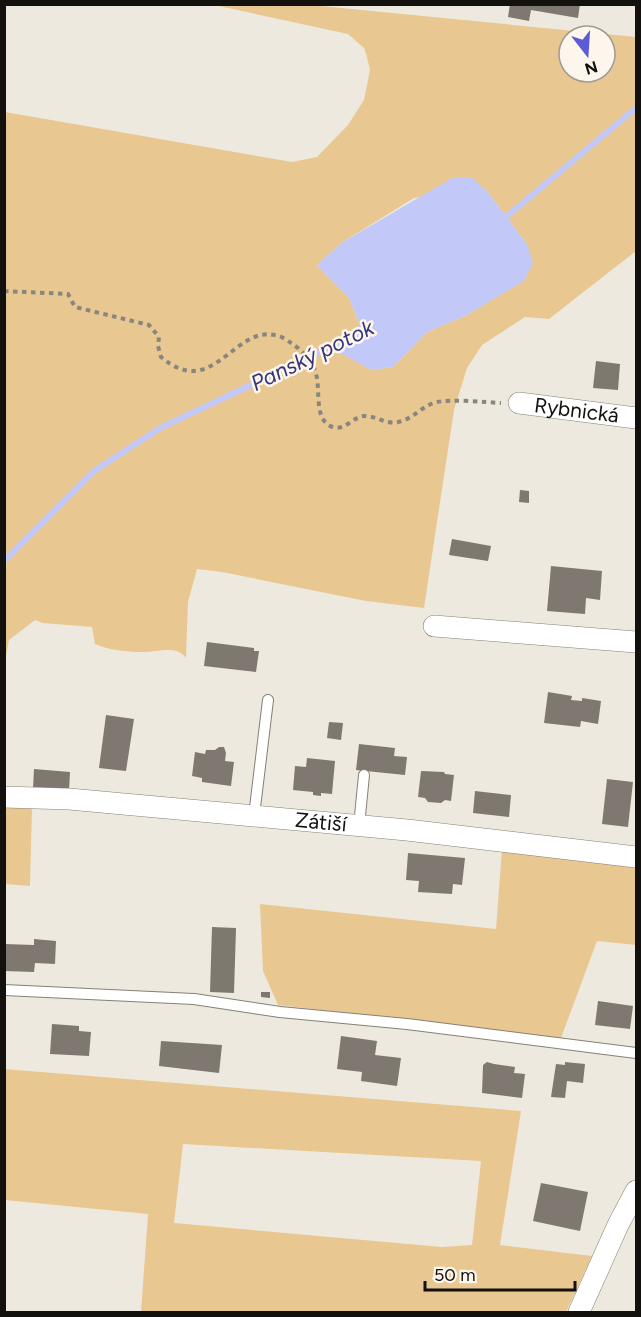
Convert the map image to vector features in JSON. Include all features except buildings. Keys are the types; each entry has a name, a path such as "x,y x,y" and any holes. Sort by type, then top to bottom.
{"street":[{"name":"Rybnická","path":"519,403 636,418"},
{"path":"434,626 636,642"},
{"name":"Zátiší","path":"4,797 69,799 254,816 636,857"},
{"path":"579,1312 636,1191"}],"lane":[{"path":"254,816 267,700"},
{"path":"359,826 364,775"},
{"path":"4,990 194,999 280,1012 408,1024 636,1053"}],"path":[{"path":"4,291 68,294 75,307 149,325 159,337 161,357 178,368 207,369 248,340 261,335 275,335 296,346 310,361 317,376 318,404 325,422 330,427 339,428 367,416 382,422 400,422 422,408 439,402 519,403"}],"shaded area":[{"path":"214,5 311,5 557,29 557,84 617,84 617,35 636,37 636,251 549,319 525,317 482,345 467,368 454,410 424,608 366,601 197,569 188,602 186,658 177,651 171,650 136,652 106,648 95,644 92,627 43,623 35,620 9,640 5,661 5,112 292,162 317,157 348,125 364,100 370,70 364,48 348,34","holes":["486,190 527,244 523,281 465,316 427,332 393,367 371,370 334,342 360,325 349,298 317,265 341,243 414,198"]},
{"path":"4,806 32,807 30,886 5,884"},
{"path":"502,849 636,864 636,945 597,941 561,1038 278,1005 263,971 260,904 496,929"},
{"path":"4,1069 521,1111 500,1245 592,1256 566,1312 141,1312 148,1214 5,1200","holes":["183,1144 481,1161 472,1245 442,1247 174,1223"]}],"water":[{"path":"454,177 471,177 486,190 527,244 533,263 524,281 465,316 427,332 393,367 371,370 333,349 334,342 360,325 349,298 317,265 341,243"}],"waterway":[{"name":"Panský potok","path":"500,222 636,108"},
{"name":"Panský potok","path":"4,561 94,471 160,428 340,343"}]}
